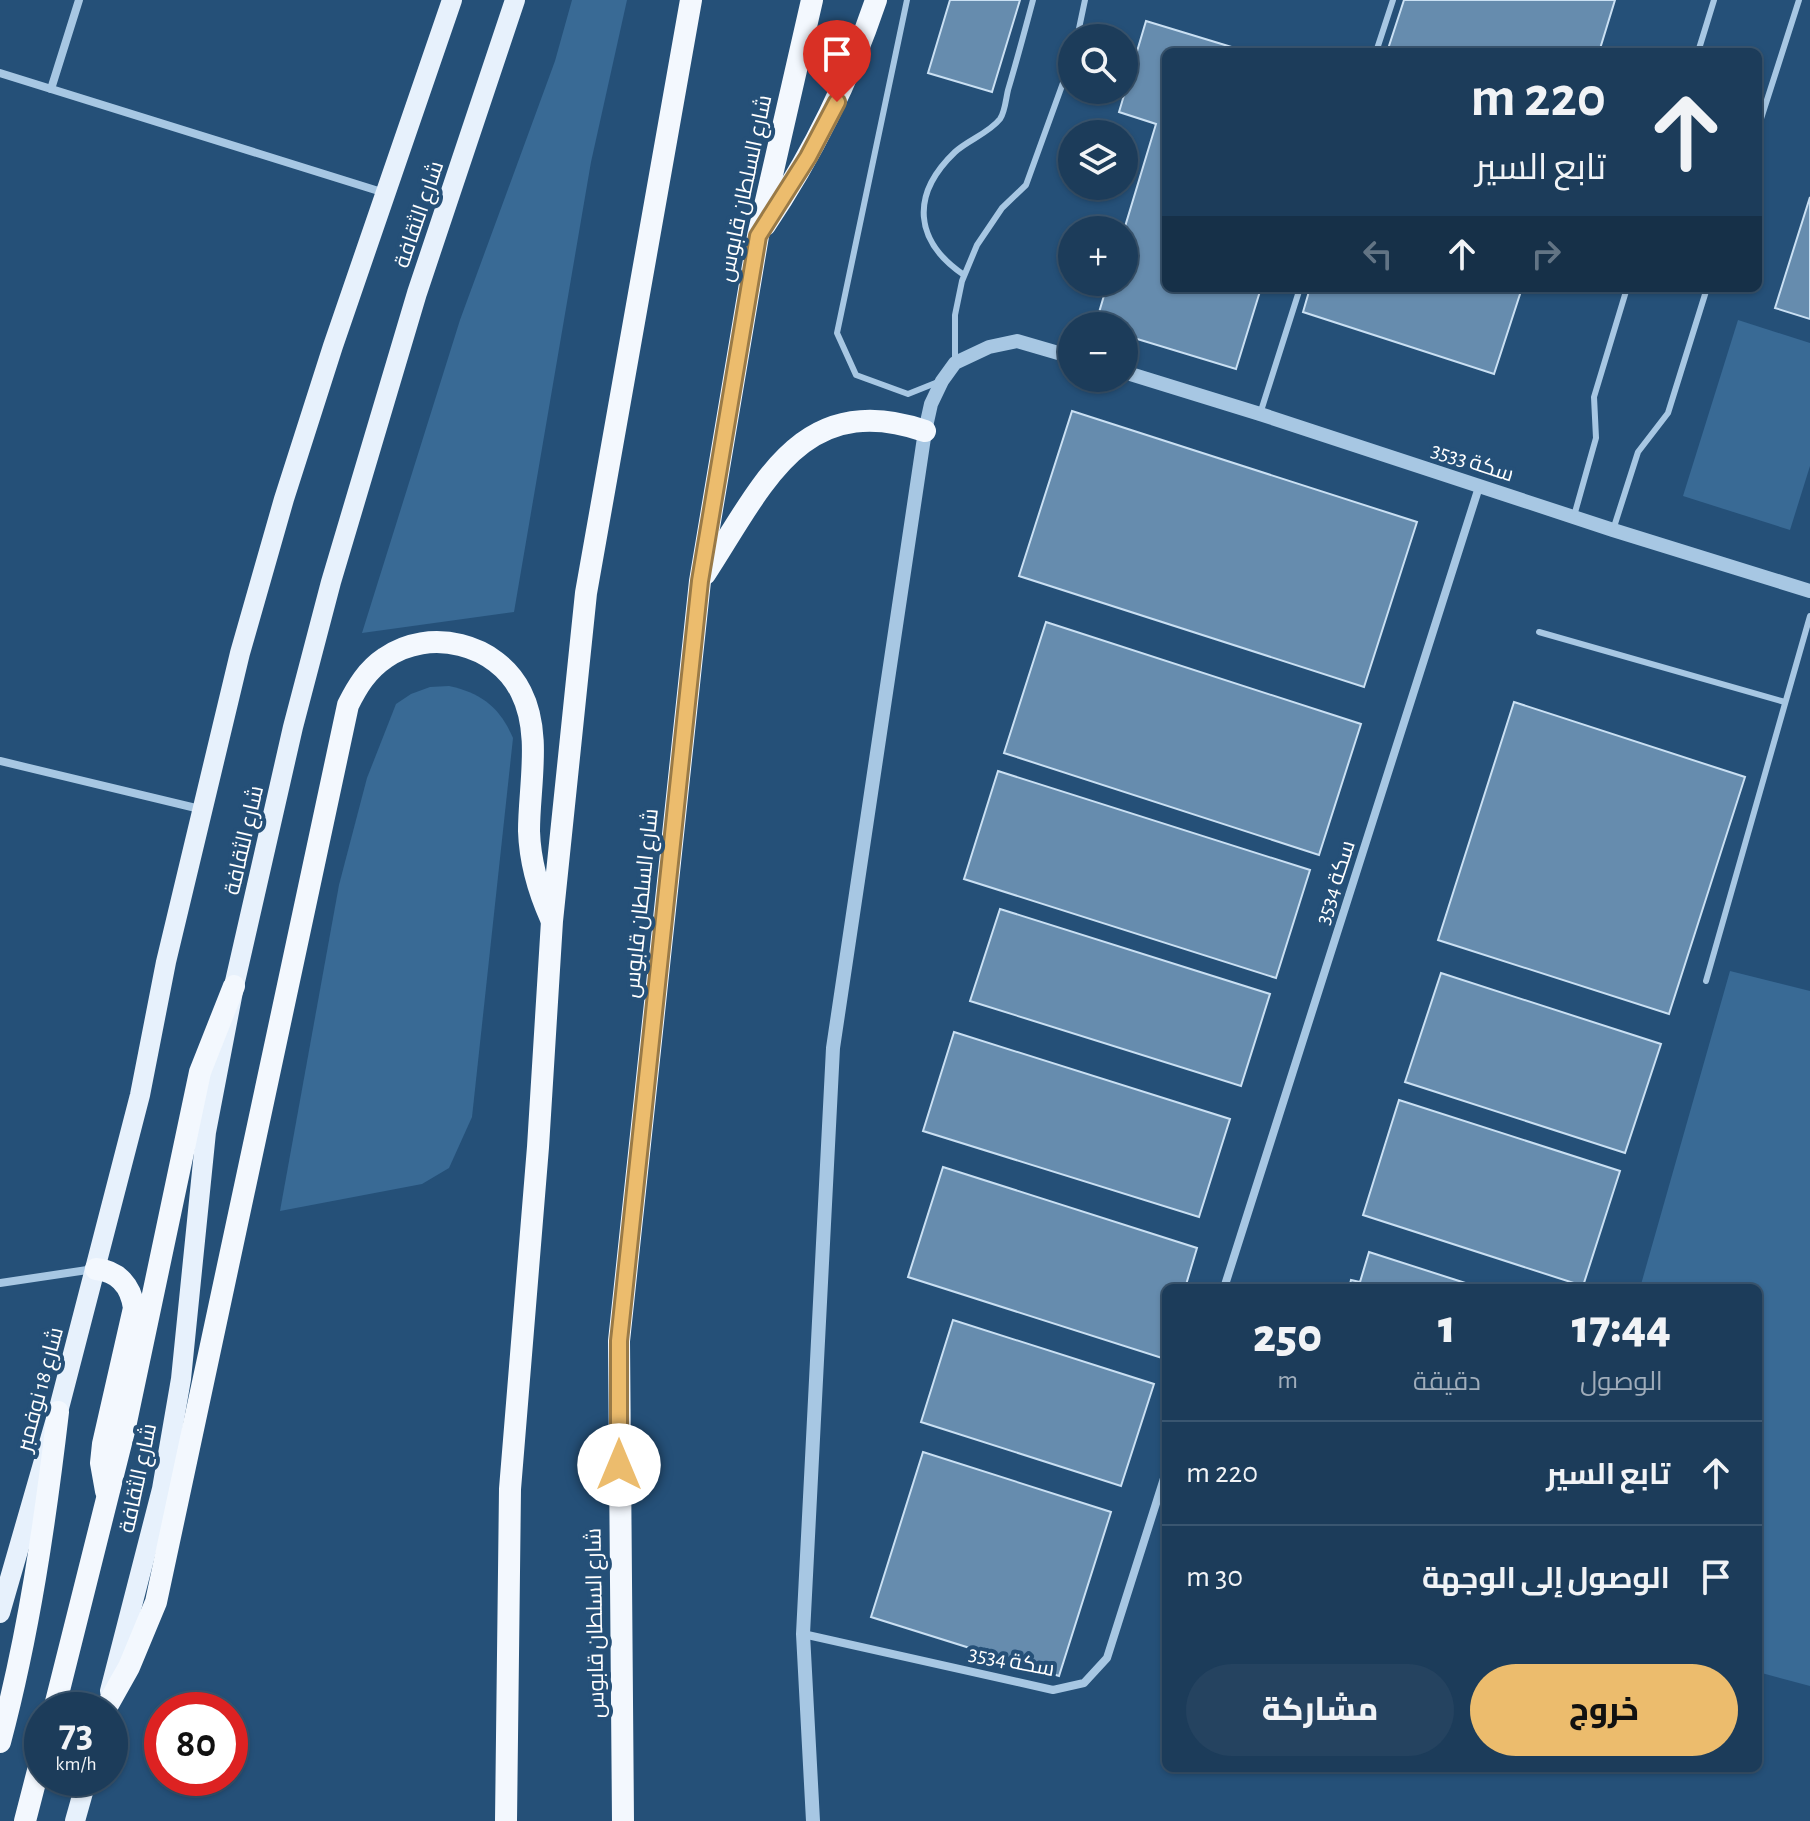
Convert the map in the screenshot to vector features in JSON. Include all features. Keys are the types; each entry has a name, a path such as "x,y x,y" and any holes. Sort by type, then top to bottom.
{"highway":[{"path":"506,1821 510,1489 538,1147 552,921 586,593 691,0"},
{"name":"شارع السلطان قابوس","path":"624,1817 619,1341 700,581 758,236 812,0"},
{"path":"758,236 808,157 837,102 876,0"},
{"path":"700,581 772,472 791,451 814,434 841,423 869,419 898,422 925,431"},
{"path":"115,1692 156,1602 348,705 357,687 385,657 425,642 448,642 489,656 520,689 529,711 532,740 529,832 532,864 539,893 552,921"},
{"path":"59,1692 142,1354 200,1072 234,986"},
{"path":"96,1269 105,1270 122,1280 133,1297 134,1308 103,1444 101,1463 108,1500"},
{"path":"0,1742 30,1613 47,1513 58,1412"},
{"path":"25,1821 31,1796"}],"main road":[{"name":"شارع الثقافة","path":"96,1269 140,1095 200,809 240,653 284,499 333,346 452,0"},
{"name":"شارع الثقافة","path":"110,1692 162,1489 181,1379 206,1132 234,986 293,727 335,567 417,293 515,0"},
{"name":"شارع 18 نوفمبر","path":"0,1613 96,1269"},
{"path":"75,1821 82,1796"}],"street":[{"path":"51,89 79,0"},
{"path":"0,73 386,194"},
{"path":"813,1821 803,1634 833,1048 925,431 931,404 955,363 989,347 1017,341 1058,353"},
{"name":"سكة 3533","path":"1138,376 1810,591"},
{"name":"سكة 3534","path":"1225,1284 1479,487"},
{"path":"0,761 200,809"},
{"path":"0,1283 96,1269"},
{"name":"سكة 3534","path":"803,1634 1053,1690 1084,1683 1107,1658 1162,1485"}],"lane":[{"path":"907,0 837,333 856,375 908,394 942,381"},
{"path":"964,275 946,263 931,243 923,223 924,202 936,174 956,152 1000,118 1033,0"},
{"path":"1080,24 1085,0"},
{"path":"1377,48 1393,0"},
{"path":"1699,48 1714,0"},
{"path":"1762,116 1799,0"},
{"path":"955,363 955,315 964,275 977,245 1002,208 1026,185 1058,97"},
{"path":"1260,414 1299,292"},
{"path":"1574,516 1596,438 1594,397 1626,292"},
{"path":"1613,530 1638,452 1668,413 1706,292"},
{"path":"1706,981 1810,616"},
{"path":"1539,632 1785,702"}],"shaded area":[{"path":"572,0 627,0 591,162 514,612 362,633 460,320 555,61"},
{"path":"1738,320 1810,343 1810,466 1790,530 1683,496"},
{"path":"449,686 488,703 502,718 513,738 472,1117 449,1168 422,1184 280,1211 339,885 367,778 396,704 430,687"},
{"path":"1730,971 1810,991 1810,1686 1762,1673 1762,1284 1641,1284"}],"building":[{"path":"950,0 1020,0 992,92 928,73"},
{"path":"1404,0 1615,0 1600,48 1388,48"},
{"path":"1146,21 1235,48 1162,48 1162,292 1260,292 1236,369 1138,339 1138,312 1099,312 1104,296 1138,296 1138,216 1128,216 1133,200 1138,200 1138,184 1156,124 1119,112 1121,104 1138,104 1138,48"},
{"path":"1810,197 1810,319 1775,308"},
{"path":"1309,292 1521,292 1494,374 1303,312"},
{"path":"1072,411 1417,522 1364,687 1019,576"},
{"path":"1046,622 1361,724 1319,855 1004,753"},
{"path":"1514,702 1745,777 1669,1014 1438,940"},
{"path":"998,771 1310,870 1276,978 964,879"},
{"path":"1000,909 1270,994 1241,1086 970,1001"},
{"path":"1441,973 1661,1044 1625,1153 1405,1082"},
{"path":"954,1032 1230,1119 1199,1217 923,1131"},
{"path":"1399,1100 1620,1171 1584,1284 1363,1215"},
{"path":"943,1167 1197,1248 1186,1284 1162,1284 1162,1358 908,1277"},
{"path":"1369,1252 1469,1284 1350,1284 1351,1280 1360,1282"},
{"path":"953,1320 1154,1384 1121,1486 921,1422"},
{"path":"923,1452 1111,1512 1059,1676 871,1617"}],"route":[{"path":"619,1465 619,1341 708,526 758,236 808,157 837,102"}]}
